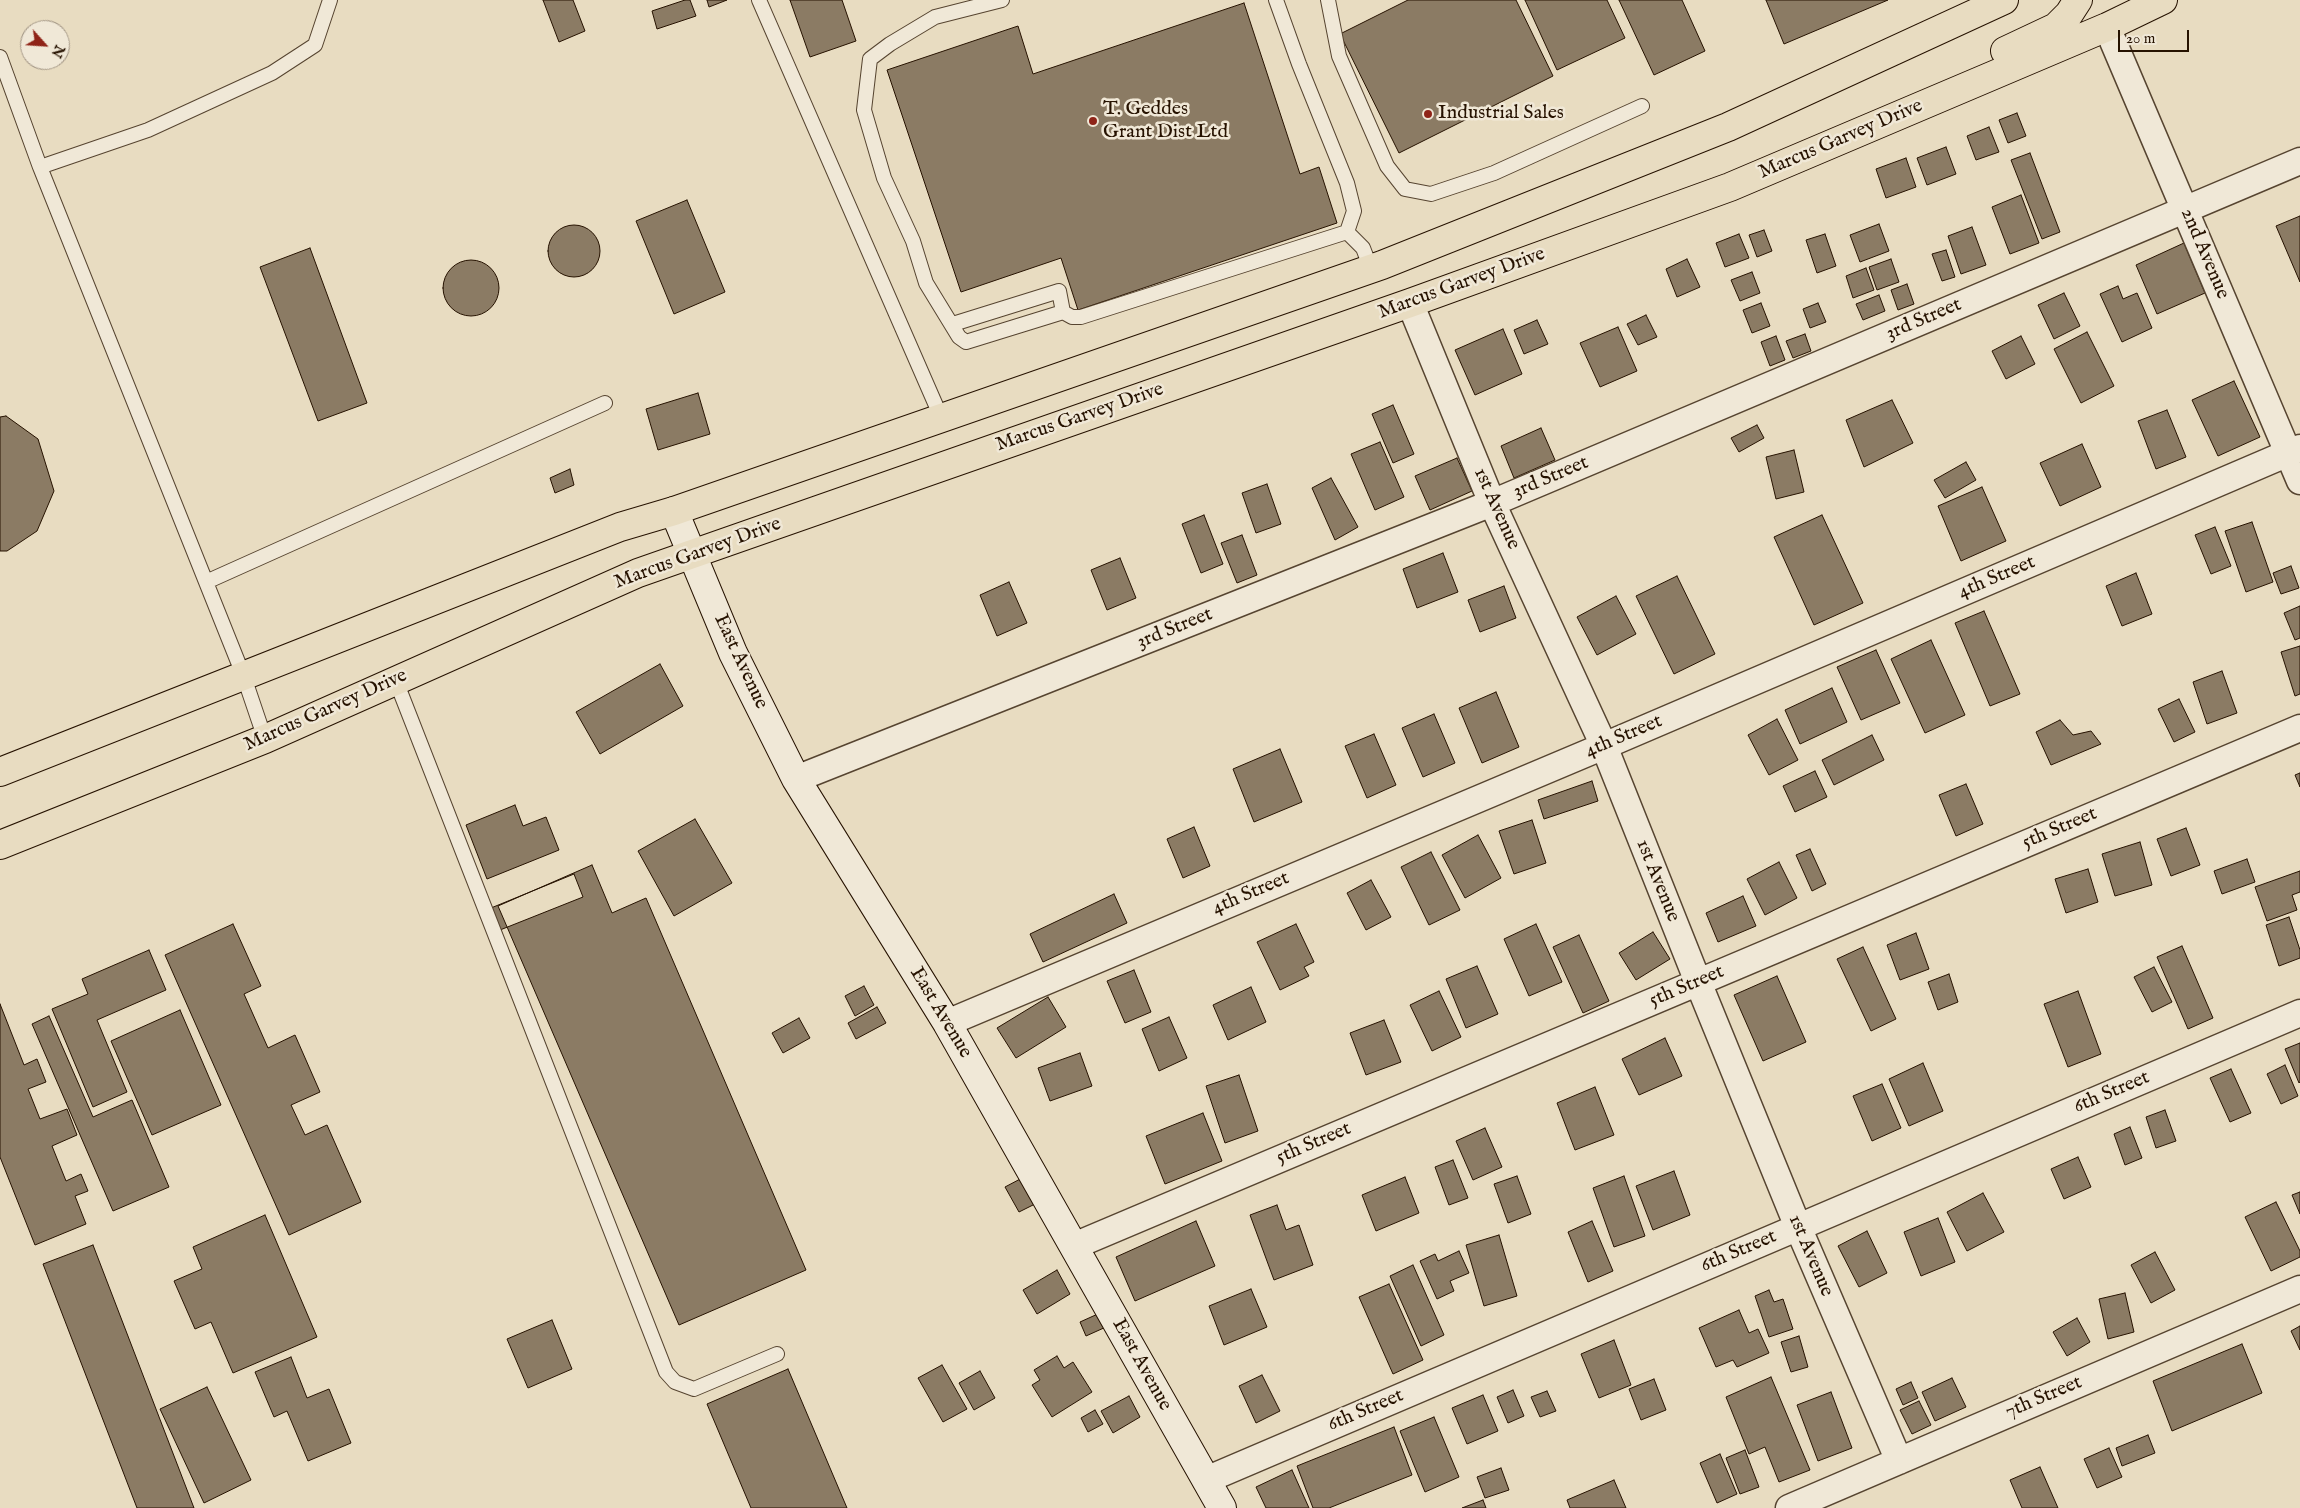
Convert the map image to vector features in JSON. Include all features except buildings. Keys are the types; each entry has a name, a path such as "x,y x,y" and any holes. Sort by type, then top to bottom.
{"highway":[{"path":"0,772 620,527 674,511 1371,269 1728,126 2004,0"},
{"path":"1704,196 1799,147 2056,27 2069,14 2078,0"},
{"name":"Marcus Garvey Drive","path":"0,845 265,738 638,573 1410,303 1704,196 2107,27 2163,0"}],"main road":[{"name":"East Avenue","path":"674,511 733,653 796,779 947,1022 1222,1508"}],"street":[{"name":"2nd Avenue","path":"2107,27 2185,210 2294,450 2300,481"},
{"name":"3rd Street","path":"796,779 1492,502 2300,161"},
{"name":"1st Avenue","path":"1410,303 1492,502 1604,746 1798,1227 1899,1461"},
{"name":"4th Street","path":"947,1022 1604,746 2294,450"},
{"name":"5th Street","path":"1074,1246 2300,728"},
{"name":"6th Street","path":"1206,1480 2300,1013"},
{"name":"7th Street","path":"1789,1508 2300,1289"}],"lane":[{"path":"40,167 148,130 272,74 315,45 330,0"},
{"path":"759,0 941,417"},
{"path":"1002,0 935,18 890,44 870,59 864,110 884,178 914,242 926,283 953,324 956,332 966,342 1063,312 1072,317 1081,317 1347,232"},
{"path":"1276,0 1299,64 1347,183 1354,211 1347,232"},
{"path":"1328,0 1339,56 1387,166 1405,188 1431,194 1494,173 1642,106"},
{"path":"0,57 40,167 244,677 265,738"},
{"path":"1347,232 1363,248 1371,269"},
{"path":"953,324 1059,291 1063,312"},
{"path":"206,582 605,403"},
{"path":"396,681 666,1372 675,1382 694,1389 777,1354"}],"place":[{"name":"Industrial Sales","path":"1428,114"},
{"name":"T. Geddes Grant Dist Ltd","path":"1093,121"}]}
